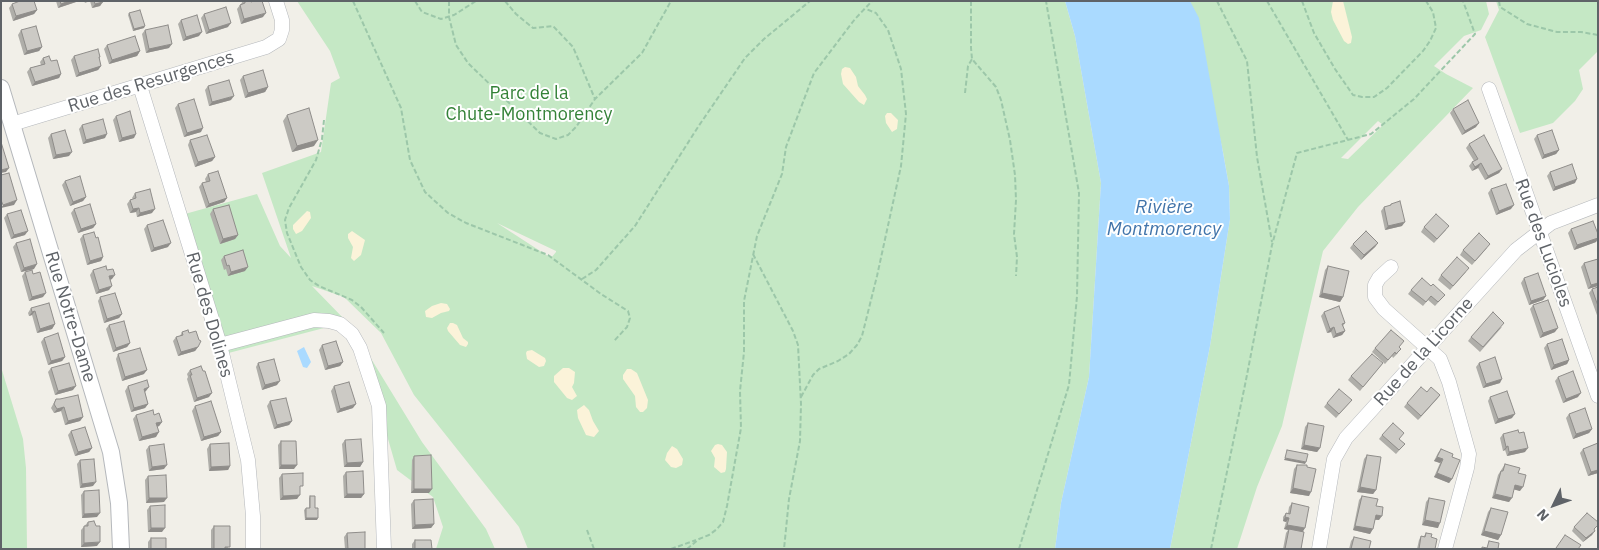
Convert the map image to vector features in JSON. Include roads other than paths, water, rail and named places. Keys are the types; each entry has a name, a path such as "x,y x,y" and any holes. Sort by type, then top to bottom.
{"street":[{"name":"Rue des Resurgences","path":"12,124 266,47 278,39 282,30 282,20 276,1"},
{"name":"Rue des Dolines","path":"140,86 220,345 248,460 253,516 253,549"},
{"name":"Rue Notre-Dame","path":"1,88 111,452 119,503 121,549"},
{"name":"Rue des Lucioles","path":"1489,89 1598,396"},
{"name":"Rue de la Licorne","path":"1319,549 1334,459 1346,438 1516,250 1551,223 1598,205"},
{"path":"1390,267 1375,285 1375,297 1384,309 1440,359 1449,382 1469,454 1446,549"},
{"path":"220,345 314,320 329,320 340,324 352,334 360,348 380,406 384,549"}],"water":[{"name":"Rivière Montmorency","path":"1065,1 1190,1 1199,18 1229,186 1230,219 1210,346 1170,549 1055,549 1061,503 1089,377 1101,183 1075,36"},
{"path":"304,347 311,362 307,368 303,367 297,351"}],"park label":[{"name":"Parc de la Chute-Montmorency","path":"529,104"}]}
